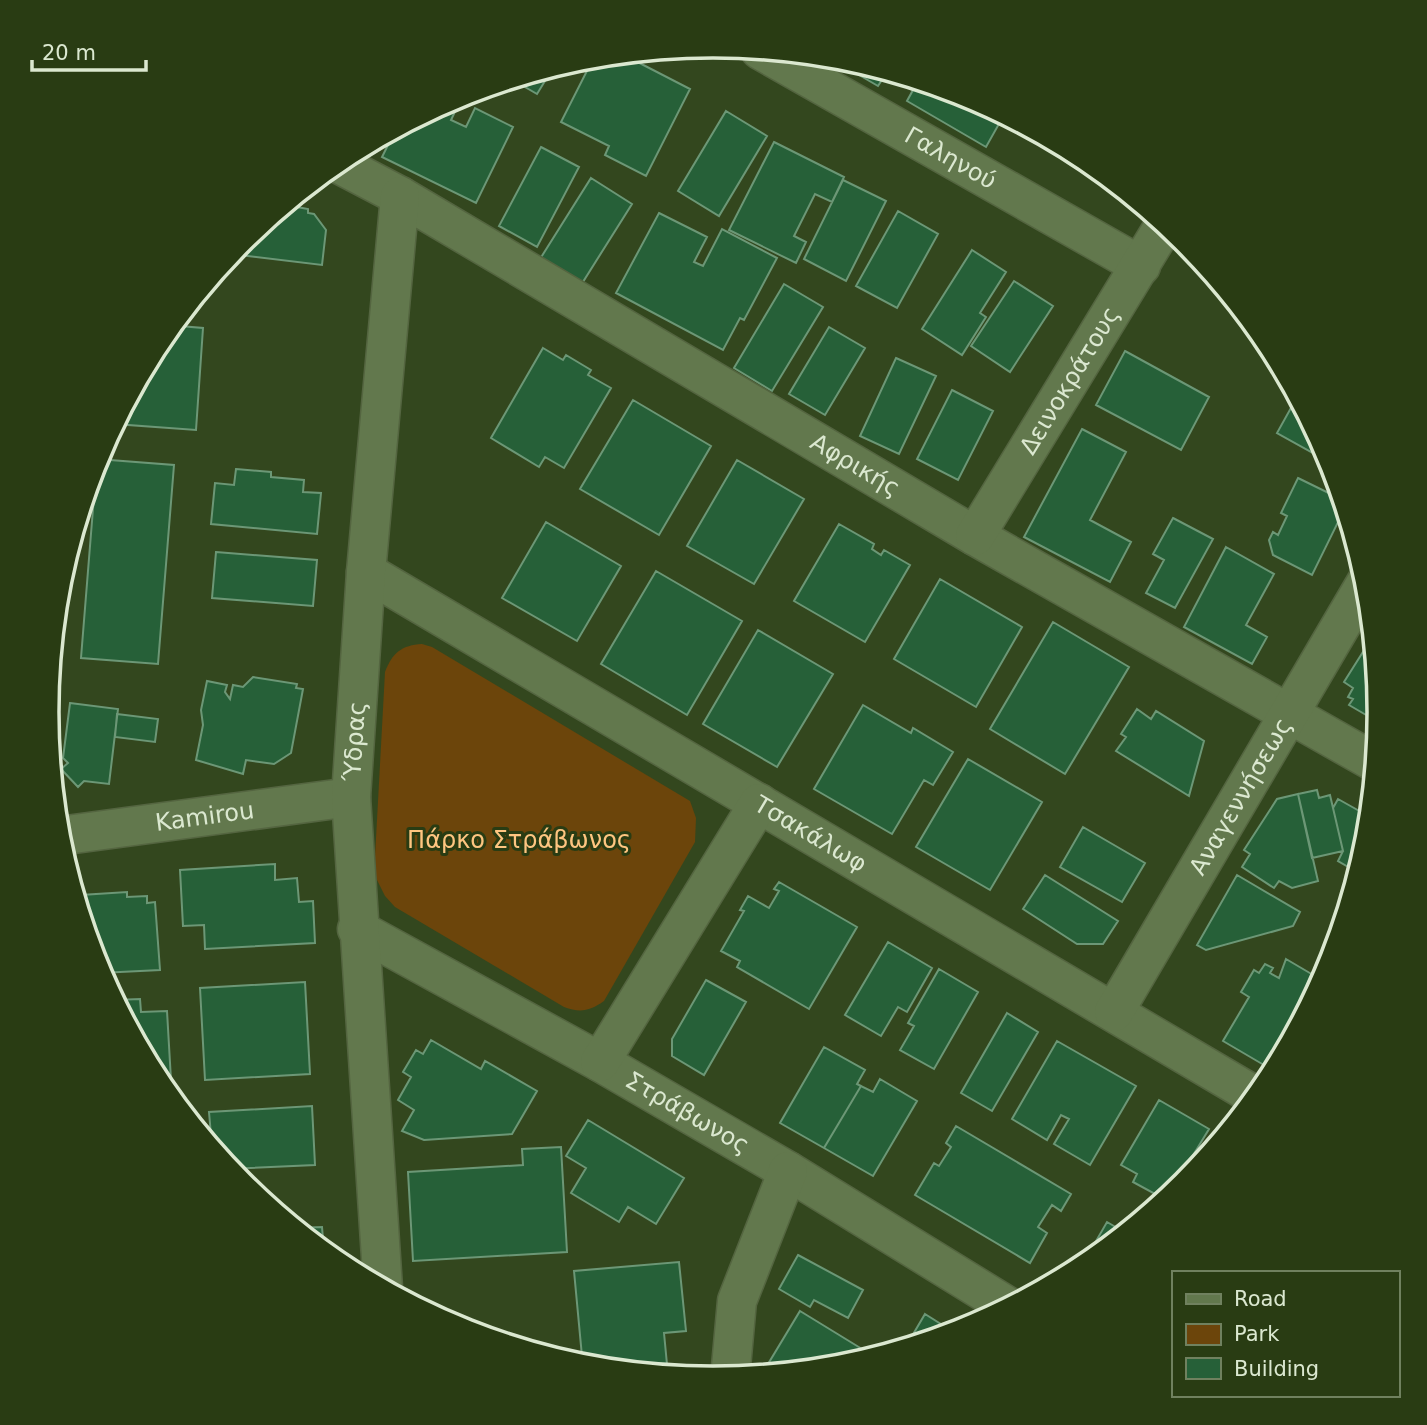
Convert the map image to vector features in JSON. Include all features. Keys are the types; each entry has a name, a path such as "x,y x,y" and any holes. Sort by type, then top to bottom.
{"street":[{"name":"Γαληνού","path":"780,61 1141,266"},
{"name":"Αφρικής","path":"349,169 400,196 975,536 1367,758"},
{"name":"Ύδρας","path":"382,1278 357,929 351,797 366,572 400,196"},
{"name":"Δεινοκράτους","path":"975,536 1159,234"},
{"name":"Τσακάλωφ","path":"366,572 1247,1091"},
{"name":"Αναγεννήσεως","path":"1114,1012 1358,597"},
{"name":"Kamirou","path":"70,835 351,797"},
{"path":"600,1062 758,803"},
{"name":"Στράβωνος","path":"357,929 600,1062 788,1171 1000,1301"},
{"path":"731,1367 737,1301 788,1171"}],"green space":[{"name":"Πάρκο Στράβωνος","path":"422,644 432,647 690,801 696,818 695,842 604,1001 594,1007 575,1010 564,1007 395,907 385,896 376,878 385,672 399,651"}],"building":[{"path":"638,62 690,89 646,176 605,155 609,146 561,122 588,70"},
{"path":"857,74 882,80 878,86"},
{"path":"546,80 537,94 523,86"},
{"path":"914,89 999,123 986,147 907,101"},
{"path":"475,108 513,127 476,203 382,157 389,144 455,111 451,120 466,127"},
{"path":"726,111 767,136 719,216 678,191"},
{"path":"774,142 844,177 832,202 815,194 794,236 806,242 796,263 729,230"},
{"path":"541,147 579,167 537,247 499,226"},
{"path":"591,178 632,204 581,285 540,259"},
{"path":"843,180 886,201 846,281 804,259"},
{"path":"298,207 308,209 308,213 314,214 326,230 322,265 245,256"},
{"path":"898,211 938,234 897,308 856,286"},
{"path":"659,213 707,237 694,262 703,266 722,229 777,258 744,320 740,318 723,350 616,293"},
{"path":"972,250 1006,272 980,313 986,317 962,355 922,329"},
{"path":"1014,281 1053,306 1010,372 971,346"},
{"path":"784,284 823,307 772,391 734,368"},
{"path":"185,326 203,328 196,430 125,425 146,385"},
{"path":"829,327 865,348 825,415 789,394"},
{"path":"543,348 563,360 566,355 591,370 588,375 611,388 564,468 545,457 539,467 491,438"},
{"path":"1125,351 1209,397 1181,450 1096,405"},
{"path":"896,358 936,376 899,454 860,436"},
{"path":"952,390 993,411 958,480 917,459"},
{"path":"633,400 711,446 659,535 580,489"},
{"path":"1292,406 1314,454 1277,433"},
{"path":"1082,429 1126,452 1090,520 1131,542 1110,582 1024,537"},
{"path":"110,460 174,465 158,664 81,658 94,500"},
{"path":"737,460 804,499 754,584 687,546"},
{"path":"236,469 271,472 271,477 304,480 303,492 321,493 317,534 211,524 215,483 234,485"},
{"path":"1298,478 1331,494 1339,520 1312,575 1273,555 1269,540 1273,532 1278,535 1287,516 1281,513"},
{"path":"1173,518 1213,539 1175,608 1146,593 1164,560 1153,554"},
{"path":"546,522 621,566 577,641 502,598"},
{"path":"839,524 874,544 872,549 881,555 884,550 910,565 865,642 794,601"},
{"path":"1226,547 1274,574 1246,625 1267,637 1252,664 1184,627"},
{"path":"216,552 317,560 313,606 212,598"},
{"path":"656,571 742,621 687,715 601,664"},
{"path":"940,579 1022,627 976,707 894,659"},
{"path":"1053,622 1129,667 1065,774 990,729"},
{"path":"758,630 833,674 777,767 703,724"},
{"path":"1365,649 1368,716 1349,705 1353,699 1348,697 1353,688 1344,682"},
{"path":"253,677 297,684 296,688 303,689 291,753 274,764 246,760 243,774 196,760 203,725 201,710 207,681 227,685 225,692 230,699 233,685 243,687"},
{"path":"70,703 118,709 109,784 84,781 78,787 61,769 68,763 63,758"},
{"path":"863,705 911,733 913,728 953,752 933,785 924,780 892,834 814,789"},
{"path":"1137,709 1151,719 1156,711 1204,741 1189,796 1116,751 1126,737 1121,734"},
{"path":"117,714 158,719 155,742 115,737"},
{"path":"968,759 1042,802 990,890 916,847"},
{"path":"1317,790 1319,798 1330,795 1343,851 1312,858 1298,794"},
{"path":"1298,794 1318,881 1292,888 1279,881 1274,888 1242,867 1250,854 1244,850 1277,799"},
{"path":"1338,799 1361,812 1349,868 1338,861 1343,851 1333,808"},
{"path":"1083,827 1145,863 1122,902 1060,867"},
{"path":"275,864 275,880 297,878 299,902 313,901 315,943 205,949 204,925 183,926 180,870"},
{"path":"1045,875 1118,921 1103,944 1077,944 1023,909"},
{"path":"1237,875 1300,912 1293,926 1206,950 1197,945"},
{"path":"779,882 857,927 809,1009 737,967 740,961 721,951 744,911 740,910 748,896 769,908 779,891 774,889"},
{"path":"127,892 127,897 147,896 147,903 155,902 160,970 113,972 85,895"},
{"path":"888,942 932,968 907,1012 898,1007 881,1036 845,1015"},
{"path":"1286,959 1313,975 1281,1040 1265,1065 1223,1041 1249,997 1241,992 1254,970 1259,973 1265,964 1273,968 1270,973 1279,978"},
{"path":"939,969 978,992 934,1069 900,1050 914,1026 908,1023"},
{"path":"706,980 746,1002 704,1075 672,1056 672,1039"},
{"path":"305,982 310,1074 205,1080 200,988"},
{"path":"140,999 141,1012 167,1011 171,1079 146,1040 125,1000"},
{"path":"1007,1013 1038,1032 992,1111 961,1093"},
{"path":"431,1040 481,1069 485,1061 537,1091 512,1134 424,1140 402,1131 414,1110 398,1100 411,1077 403,1072 416,1050 423,1054"},
{"path":"1057,1041 1136,1086 1090,1165 1054,1144 1069,1119 1061,1115 1047,1140 1012,1119"},
{"path":"824,1047 865,1070 857,1084 861,1086 824,1148 780,1123"},
{"path":"880,1079 917,1101 873,1176 824,1148 861,1086 873,1092"},
{"path":"1159,1100 1209,1129 1190,1161 1156,1194 1133,1182 1137,1174 1121,1165"},
{"path":"312,1106 315,1165 245,1168 211,1131 209,1112"},
{"path":"588,1120 684,1178 656,1224 628,1207 619,1222 571,1193 586,1168 566,1156"},
{"path":"956,1126 1071,1194 1061,1211 1052,1205 1038,1227 1047,1233 1030,1263 915,1195 934,1163 939,1166 951,1147 946,1143"},
{"path":"561,1147 567,1252 413,1261 408,1172 523,1165 522,1149"},
{"path":"1107,1222 1117,1228 1112,1232 1094,1245"},
{"path":"309,1227 322,1227 323,1238 315,1232"},
{"path":"798,1255 863,1290 848,1318 814,1300 810,1307 779,1289"},
{"path":"679,1262 686,1331 664,1333 667,1366 582,1354 574,1271"},
{"path":"800,1311 862,1349 841,1355 767,1365"},
{"path":"925,1314 943,1325 924,1333 912,1337"}]}
